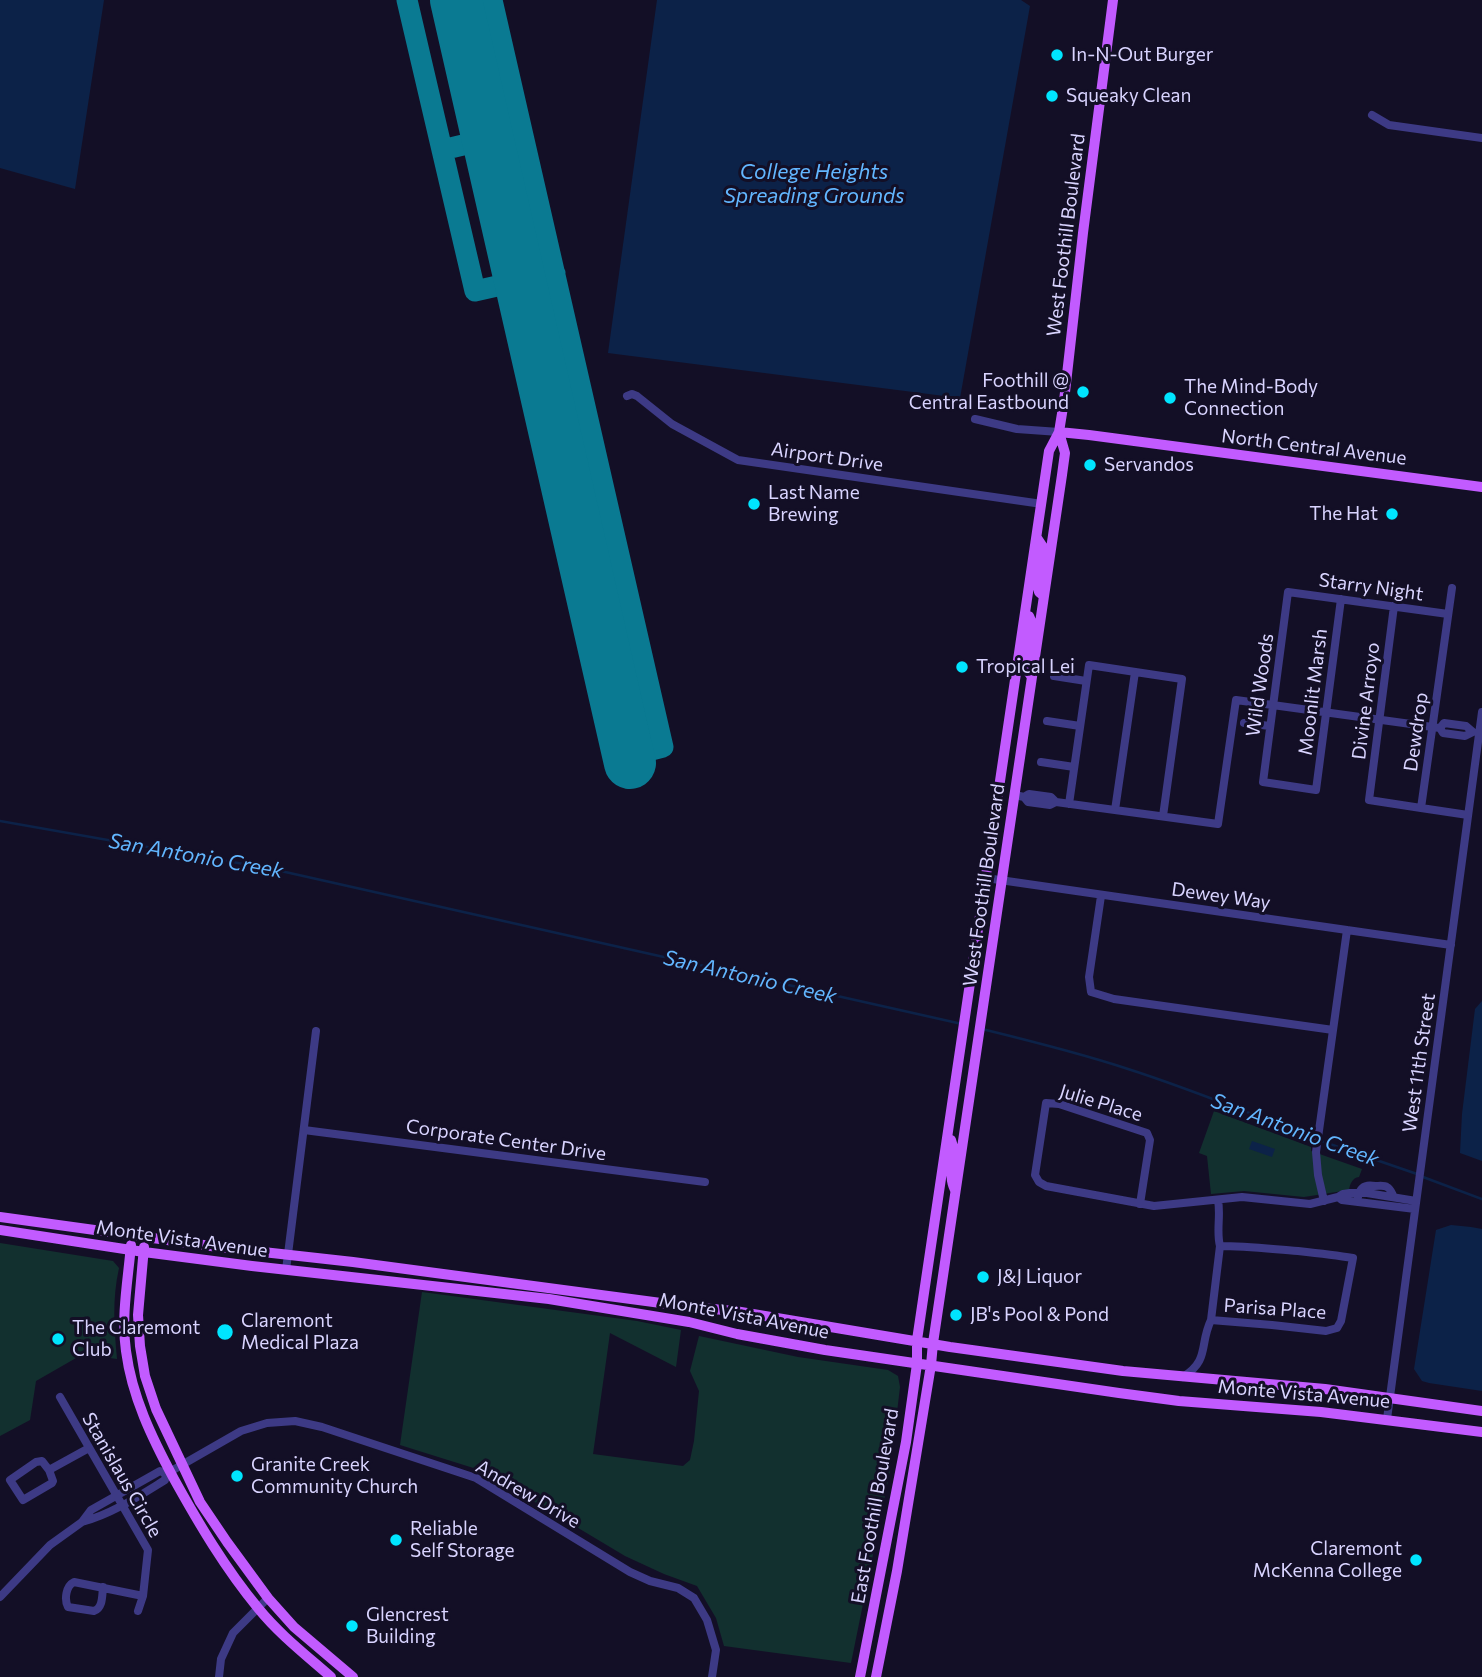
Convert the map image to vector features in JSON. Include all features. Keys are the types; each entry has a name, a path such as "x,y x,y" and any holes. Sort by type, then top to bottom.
{"main road":[{"name":"West Foothill Boulevard","path":"917,1340 1049,451 1059,432 1113,0"},
{"name":"West Foothill Boulevard","path":"933,1343 1003,881 1020,796 1032,677 1065,453 1059,432"},
{"name":"North Central Avenue","path":"1059,432 1482,487"},
{"path":"1037,538 1043,547 1038,587 1044,596"},
{"path":"1025,615 1029,616 1032,623 1026,664 1032,677"},
{"path":"947,1139 951,1140 953,1145 950,1181 956,1192"},
{"name":"Monte Vista Avenue","path":"0,1217 735,1311 1111,1369 1325,1389 1482,1411"},
{"name":"Monte Vista Avenue","path":"0,1230 286,1270 550,1299 689,1322 825,1350 1179,1401 1280,1408 1482,1432"},
{"path":"132,1235 124,1321 126,1348 131,1379 142,1413 168,1472 214,1549 258,1609 286,1638 331,1677"},
{"path":"145,1237 138,1315 145,1376 156,1409 200,1502 226,1542 268,1598 295,1627 353,1677"},
{"name":"East Foothill Boulevard","path":"860,1677 906,1442 917,1364 917,1340"},
{"name":"East Foothill Boulevard","path":"876,1677 900,1560 933,1343"}],"street":[{"path":"1372,115 1389,125 1482,138"},
{"name":"Airport Drive","path":"626,396 637,396 672,424 738,460 1042,504"},
{"path":"975,419 1017,429 1059,432"},
{"name":"Dewdrop","path":"1422,808 1436,727 1452,588"},
{"name":"Starry Night","path":"1288,592 1448,614"},
{"name":"Wild Woods","path":"1263,782 1288,592"},
{"name":"Moonlit Marsh","path":"1263,782 1316,790 1341,599"},
{"name":"Divine Arroyo","path":"1394,606 1369,800 1422,808"},
{"path":"1069,804 1089,665 1182,679 1163,816"},
{"path":"1115,810 1135,672"},
{"path":"1054,676 1086,681"},
{"path":"1020,796 1028,802 1040,799 1050,805 1056,802 1218,824 1236,700 1436,727 1443,733 1453,735 1465,736 1476,732"},
{"name":"West 11th Street","path":"1387,1419 1451,945 1476,732 1482,712"},
{"path":"1047,721 1080,726"},
{"path":"1244,723 1270,726"},
{"path":"1436,727 1444,723 1455,724 1476,732"},
{"path":"1453,735 1455,724"},
{"path":"1041,762 1074,766"},
{"path":"1422,808 1468,813"},
{"name":"Dewey Way","path":"986,878 1451,945"},
{"path":"1101,896 1089,977 1091,992 1114,999 1333,1030"},
{"path":"1324,1201 1316,1152 1347,930"},
{"path":"286,1270 316,1031"},
{"name":"Julie Place","path":"1046,1103 1059,1104 1147,1133 1150,1140 1140,1204 1046,1186 1039,1182 1035,1175 1046,1103"},
{"name":"Corporate Center Drive","path":"304,1130 705,1182"},
{"path":"1140,1204 1154,1206 1242,1197 1310,1204 1338,1198 1394,1197 1416,1205"},
{"path":"1358,1197 1416,1205"},
{"path":"1183,1377 1194,1370 1203,1354 1211,1321 1220,1246 1217,1236 1220,1211 1218,1200"},
{"name":"Parisa Place","path":"1211,1321 1326,1331 1337,1328 1341,1321 1353,1258 1267,1247 1220,1246"},
{"name":"Stanislaus Circle","path":"60,1397 148,1550 143,1596 138,1611"},
{"name":"Andrew Drive","path":"168,1472 241,1431 267,1423 295,1421 335,1431 476,1478 630,1573 678,1588 694,1598 707,1620 716,1650 712,1677"},
{"path":"50,1470 89,1448"},
{"path":"42,1461 50,1470 52,1483 23,1500 10,1480 36,1462 42,1461"},
{"path":"1,1595 50,1545 82,1522 91,1510 160,1471 168,1472 165,1480 122,1506 82,1522"},
{"path":"103,1587 100,1606 94,1611 68,1607 68,1588 74,1583 103,1587 143,1596"},
{"path":"219,1677 221,1660 233,1633 268,1598"}],"green space":[{"path":"1214,1111 1362,1169 1359,1177 1352,1182 1349,1190 1304,1197 1244,1191 1211,1194 1207,1156 1199,1153"},
{"name":"The Claremont Club","path":"0,1243 113,1261 119,1268 114,1314 117,1359 83,1354 36,1381 30,1420 0,1436"},
{"path":"422,1292 637,1321 681,1330 676,1367 610,1333 593,1454 683,1466 690,1460 699,1391 690,1371 699,1336 798,1357 888,1370 898,1376 900,1387 890,1471 851,1663 724,1646 716,1618 697,1586 625,1556 483,1471 400,1445"}],"water":[{"path":"0,0 104,0 75,189 0,168"},
{"name":"College Heights Spreading Grounds","path":"657,0 1021,0 1030,6 960,398 608,353"},
{"path":"1482,1001 1482,1161 1460,1153 1475,1009"},
{"path":"1252,1141 1275,1149 1272,1157 1249,1149"},
{"path":"1451,1225 1482,1229 1482,1391 1422,1381 1414,1369 1436,1230"}],"waterway":[{"name":"San Antonio Creek","path":"0,821 272,869 962,1024"},
{"name":"San Antonio Creek","path":"982,1029 1074,1052 1128,1069 1315,1138"},
{"name":"San Antonio Creek","path":"1321,1141 1417,1174"},
{"name":"San Antonio Creek","path":"1423,1177 1482,1199"}],"taxiway":[{"path":"407,0 475,291 555,273"},
{"path":"492,0 663,747 628,756"},
{"path":"442,150 522,131"},
{"path":"583,555 617,548"}],"runway":[{"path":"456,0 630,763"}],"place":[{"name":"In-N-Out Burger","path":"1057,55"},
{"name":"Squeaky Clean","path":"1052,96"},
{"name":"Foothill @ Central Eastbound","path":"1083,392"},
{"name":"The Mind-Body Connection","path":"1170,398"},
{"name":"Servandos","path":"1090,465"},
{"name":"Last Name Brewing","path":"754,504"},
{"name":"The Hat","path":"1392,514"},
{"name":"Tropical Lei","path":"962,667"},
{"name":"J&J Liquor","path":"983,1277"},
{"name":"JB's Pool & Pond","path":"956,1315"},
{"name":"Claremont Medical Plaza","path":"225,1332"},
{"name":"The Claremont Club","path":"58,1339"},
{"name":"Granite Creek Community Church","path":"237,1476"},
{"name":"Reliable Self Storage","path":"396,1540"},
{"name":"Claremont McKenna College","path":"1416,1560"},
{"name":"Glencrest Building","path":"352,1626"}]}
